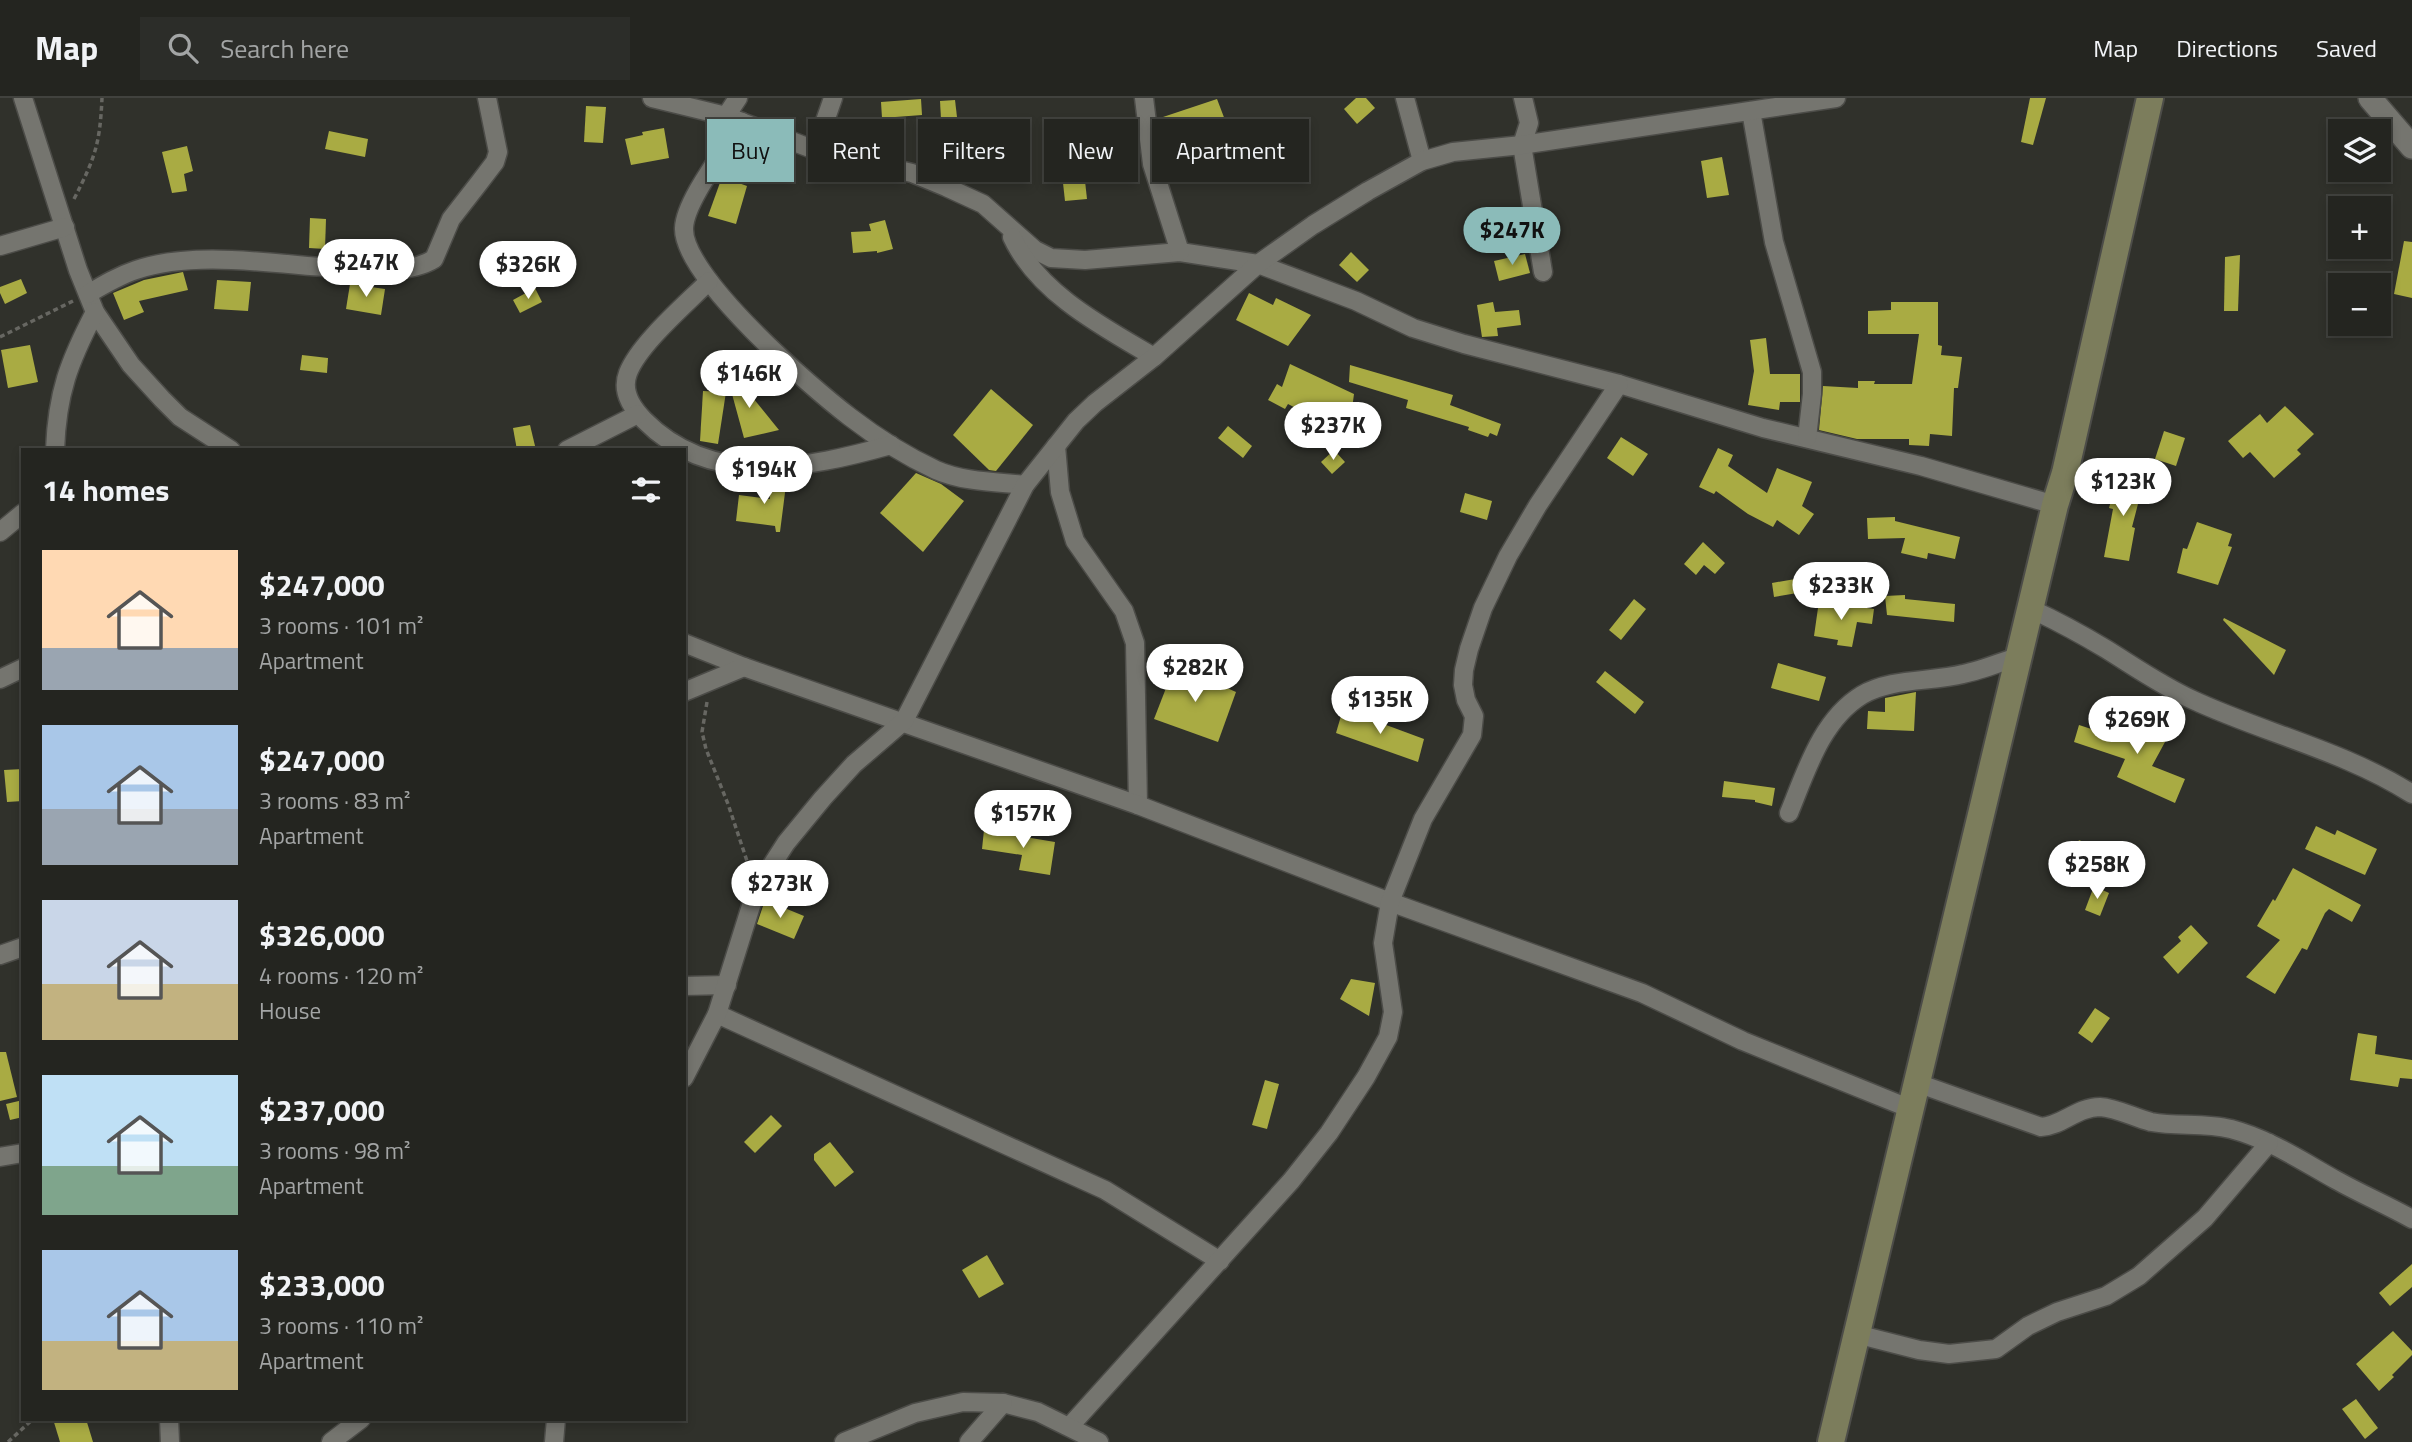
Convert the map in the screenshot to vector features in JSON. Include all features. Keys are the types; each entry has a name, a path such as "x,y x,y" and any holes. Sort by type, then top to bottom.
{"main road":[{"path":"1831,1442 2068,459 2150,98"}],"street":[{"path":"23,98 95,312 131,365 162,399 180,417 229,448"},
{"path":"88,294 111,280 170,262 219,261 372,270 415,266 428,262 434,259 451,219 495,162 498,152 488,98"},
{"path":"652,98 734,119 738,98"},
{"path":"826,119 833,98"},
{"path":"1144,98 1152,164 1180,252"},
{"path":"1405,98 1422,162"},
{"path":"1523,98 1529,123 1522,145 1543,272"},
{"path":"686,1074 717,1014 756,890 786,843 823,798 854,764 904,721 1025,485 1095,403 1154,357 1258,264 1313,225 1422,162 1453,152 1522,145 1702,107 1751,111 1836,98"},
{"path":"2370,98 2412,147"},
{"path":"1751,111 1774,242 1812,372 1807,439"},
{"path":"707,171 688,208 683,230 690,250 709,281 750,328 850,417 891,445 939,471 961,477 1025,485"},
{"path":"904,172 983,204 1035,250 1051,258 1085,260 1180,252 1258,264 1356,301 1413,328 1521,360 1619,384 1763,428 1921,466 2055,505"},
{"path":"1006,225 1018,249 1038,274 1061,295 1100,325 1154,357"},
{"path":"0,246 65,227"},
{"path":"681,448 662,436 638,414 628,397 627,374 648,344 709,281"},
{"path":"55,448 65,375 95,312"},
{"path":"1070,1426 1220,1261 1329,1132 1366,1077 1388,1037 1393,1012 1383,943 1390,902 1423,819 1472,735 1474,716 1463,685 1468,649 1483,608 1508,556 1538,505 1619,384"},
{"path":"572,448 638,414"},
{"path":"686,450 706,460 737,467 766,468 802,466 842,459 891,445"},
{"path":"1056,446 1060,492 1075,541 1124,611 1135,643 1138,805"},
{"path":"0,532 21,515"},
{"path":"2031,609 2070,628 2183,696 2226,716 2363,767 2412,794"},
{"path":"686,644 744,667 1138,805 1390,902 1642,993 1743,1041 1912,1109"},
{"path":"1789,813 1812,755 1829,727 1846,708 1863,695 1888,686 1961,675 2020,656"},
{"path":"686,691 744,667"},
{"path":"0,680 21,669"},
{"path":"0,955 21,948"},
{"path":"686,986 727,985"},
{"path":"717,1014 1105,1190 1220,1261"},
{"path":"1917,1083 2040,1127 2050,1127 2085,1109 2102,1107 2169,1125 2207,1124 2234,1130 2291,1153 2412,1219"},
{"path":"1856,1334 1919,1350 1949,1354 1996,1349 2028,1326 2057,1312 2106,1296 2139,1276 2205,1219 2269,1143"},
{"path":"0,1157 21,1153"},
{"path":"844,1442 915,1413 963,1402 1003,1403 1038,1412 1099,1442"},
{"path":"969,1442 1003,1403"},
{"path":"169,1421 170,1442"},
{"path":"331,1442 358,1421"},
{"path":"554,1442 556,1421"}],"path":[{"path":"65,227 97,149 102,98"},
{"path":"0,337 88,294"},
{"path":"713,679 702,732 756,890"},
{"path":"8,1442 31,1421"}],"building":[{"path":"1356,98 1366,98 1375,108 1357,124 1344,109"},
{"path":"2030,98 2046,98 2033,145 2021,142"},
{"path":"921,99 922,115 882,118 881,102"},
{"path":"1217,99 1225,119 1163,119"},
{"path":"955,100 957,117 941,119 940,101"},
{"path":"586,106 606,107 603,143 584,142"},
{"path":"664,128 669,158 631,165 625,139 643,135 642,132"},
{"path":"329,131 368,139 365,157 325,149"},
{"path":"187,146 193,171 184,174 187,191 172,193 162,152"},
{"path":"1722,157 1729,195 1707,198 1701,161"},
{"path":"720,182 736,182 747,186 736,224 708,216"},
{"path":"1085,182 1087,199 1065,201 1063,183"},
{"path":"310,218 326,219 325,249 309,248"},
{"path":"885,220 893,249 877,253 853,253 851,232 871,231 869,224"},
{"path":"2404,241 2412,242 2412,298 2394,294"},
{"path":"1351,252 1369,270 1357,282 1339,265"},
{"path":"1525,254 1530,273 1499,281 1494,261"},
{"path":"2240,255 2238,311 2224,311 2225,257"},
{"path":"183,272 188,290 139,301 144,312 124,320 113,293 144,280"},
{"path":"21,279 27,293 5,304 0,287"},
{"path":"217,280 251,282 248,311 214,309"},
{"path":"350,284 385,289 381,315 346,309"},
{"path":"535,288 542,302 520,313 513,300"},
{"path":"1249,293 1273,305 1276,298 1311,315 1288,346 1236,320"},
{"path":"1493,302 1495,312 1519,310 1521,325 1497,328 1498,336 1482,337 1477,305"},
{"path":"1891,302 1938,302 1938,345 1942,346 1941,355 1962,357 1958,388 1954,388 1952,436 1930,434 1929,446 1909,445 1909,439 1857,439 1819,430 1823,386 1858,388 1858,381 1875,381 1874,384 1912,384 1919,334 1868,334 1868,311 1891,310"},
{"path":"1766,338 1770,374 1800,374 1800,402 1780,402 1779,410 1748,405 1754,371 1750,340"},
{"path":"30,345 38,382 8,388 1,350"},
{"path":"302,355 328,358 327,373 300,370"},
{"path":"723,361 779,430 744,438"},
{"path":"1290,364 1354,394 1350,424 1341,416 1334,428 1288,404 1285,409 1268,400 1277,384 1282,387"},
{"path":"1350,365 1453,395 1450,405 1501,424 1497,436 1490,433 1488,437 1468,430 1469,427 1406,408 1408,400 1349,382"},
{"path":"991,389 1033,425 996,471 989,470 953,435"},
{"path":"703,391 726,392 718,444 700,441"},
{"path":"2285,406 2314,434 2297,450 2301,454 2274,478 2250,452 2243,458 2228,441 2260,414 2267,423"},
{"path":"530,425 536,448 517,448 513,428"},
{"path":"1228,426 1252,446 1243,458 1218,438"},
{"path":"2164,431 2185,438 2176,466 2155,459"},
{"path":"1621,437 1648,454 1633,476 1607,458"},
{"path":"1718,448 1733,455 1728,466 1767,493 1777,468 1812,482 1802,506 1814,514 1799,535 1777,520 1773,527 1748,514 1716,491 1714,494 1699,487"},
{"path":"1334,450 1345,462 1332,474 1321,462"},
{"path":"916,473 941,484 964,501 923,552 880,513"},
{"path":"2118,475 2144,481 2132,527 2135,528 2129,561 2104,557 2113,509 2109,508"},
{"path":"787,477 780,532 776,532 775,526 736,521 739,495 770,499 767,478"},
{"path":"1465,493 1492,501 1487,520 1460,512"},
{"path":"1895,517 1895,521 1960,537 1955,559 1928,553 1927,559 1901,553 1905,538 1868,539 1867,518"},
{"path":"2197,522 2232,534 2228,546 2232,547 2218,585 2177,573 2183,548 2187,549"},
{"path":"1703,542 1725,563 1715,574 1704,565 1696,575 1684,564"},
{"path":"1801,578 1803,592 1774,597 1772,583"},
{"path":"1905,595 1905,599 1955,604 1954,622 1887,615 1885,596"},
{"path":"1634,599 1646,609 1621,640 1609,630"},
{"path":"1819,601 1874,609 1872,624 1857,622 1852,647 1837,645 1838,640 1814,636"},
{"path":"2224,618 2286,650 2274,675 2223,620"},
{"path":"1778,663 1826,677 1819,701 1771,688"},
{"path":"1175,665 1236,692 1218,742 1154,719"},
{"path":"1605,671 1644,702 1635,714 1596,682"},
{"path":"1916,692 1914,731 1867,729 1868,711 1885,712 1885,698"},
{"path":"1343,709 1424,739 1418,762 1336,733"},
{"path":"2139,714 2171,731 2152,766 2185,779 2175,803 2117,777 2125,759 2074,742 2079,725 2125,740"},
{"path":"21,769 21,801 7,802 4,770"},
{"path":"1724,781 1775,788 1772,806 1755,800 1722,797"},
{"path":"2316,826 2335,835 2337,830 2377,849 2365,875 2305,849"},
{"path":"984,830 1055,842 1050,875 1019,870 1022,855 982,849"},
{"path":"2079,840 2099,849 2087,880 2066,871"},
{"path":"2293,868 2361,905 2352,922 2329,909 2325,913 2307,950 2302,948 2275,994 2246,977 2280,940 2257,926 2273,899 2275,901"},
{"path":"2094,886 2109,893 2100,916 2085,910"},
{"path":"765,900 804,916 794,939 757,924"},
{"path":"2191,925 2208,943 2178,974 2163,957 2181,941 2178,937"},
{"path":"1351,979 1375,983 1369,1016 1340,999"},
{"path":"2095,1008 2110,1018 2092,1043 2078,1033"},
{"path":"2358,1033 2377,1036 2375,1054 2412,1060 2412,1079 2400,1078 2398,1087 2350,1080"},
{"path":"0,1052 6,1052 17,1097 0,1101"},
{"path":"1265,1080 1279,1084 1267,1129 1252,1125"},
{"path":"21,1100 21,1117 10,1120 6,1104"},
{"path":"771,1115 782,1126 755,1153 744,1142"},
{"path":"830,1142 854,1172 835,1187 814,1160 814,1154"},
{"path":"987,1255 1004,1284 979,1298 962,1270"},
{"path":"2412,1264 2412,1287 2390,1306 2379,1293"},
{"path":"2393,1331 2412,1351 2412,1355 2379,1391 2356,1364"},
{"path":"2356,1399 2378,1428 2365,1439 2342,1409"},
{"path":"54,1421 87,1421 93,1442 60,1442"}]}
